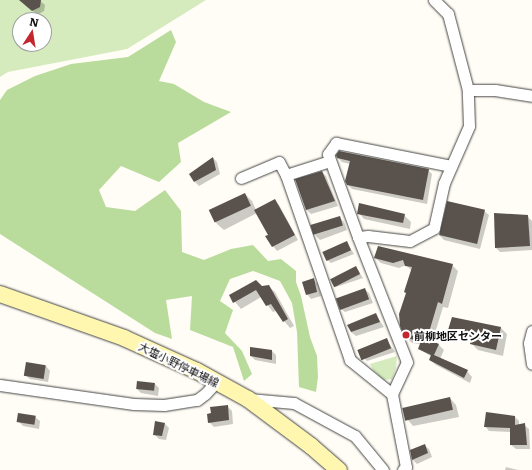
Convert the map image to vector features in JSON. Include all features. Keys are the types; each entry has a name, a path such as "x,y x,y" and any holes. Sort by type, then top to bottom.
{"main road":[{"name":"大塩小野停車場線","path":"0,294 154,350 216,382 248,399 311,446 339,470"}],"street":[{"path":"358,237 368,236 410,241 434,228 444,183 469,126 468,90 448,14 434,0"},
{"path":"468,90 495,90 532,96"},
{"path":"403,470 406,467 392,394 407,362 358,237 328,154 336,143 451,166"},
{"path":"286,175 330,161"},
{"path":"241,178 279,162 286,175 350,360 392,394"},
{"path":"532,331 529,343 532,364"},
{"path":"0,385 134,404 164,405 197,400 216,382"},
{"path":"248,399 294,403 355,436 383,470"}],"green space":[{"path":"0,0 206,0 127,49 8,72 0,77"},
{"path":"171,30 176,42 159,81 174,84 204,102 231,112 178,143 181,162 159,182 121,166 99,190 106,207 135,211 165,190 181,211 182,252 204,260 231,249 253,245 268,261 281,259 296,271 296,282 301,296 310,337 317,356 318,377 316,392 299,387 297,332 292,303 280,281 253,271 230,279 220,301 233,310 225,333 242,351 252,374 244,381 233,347 190,330 192,296 166,300 172,339 155,333 0,234 0,100 7,90 35,76 71,64 128,57"},
{"path":"397,356 396,368 392,379 383,380 373,370 370,364"}],"building":[{"path":"19,0 41,0 40,7 32,11"},
{"path":"339,151 429,169 423,200 347,185 345,181 350,161 337,158 336,155"},
{"path":"213,157 216,170 194,182 189,174"},
{"path":"322,171 335,201 306,210 295,179"},
{"path":"245,193 251,206 215,223 209,210"},
{"path":"275,199 295,235 272,247 265,236 268,235 254,210"},
{"path":"447,201 485,210 477,244 439,235"},
{"path":"359,203 405,214 403,223 357,214"},
{"path":"494,213 528,215 530,246 495,248"},
{"path":"340,216 343,226 313,235 310,225"},
{"path":"347,241 351,250 326,261 322,252"},
{"path":"378,246 453,264 442,304 438,302 427,339 439,344 434,355 468,370 464,378 429,360 431,355 418,349 421,341 405,338 400,326 399,314 412,267 405,266 403,260 393,263 374,258"},
{"path":"356,266 360,274 334,287 330,279"},
{"path":"314,278 317,292 306,295 302,282"},
{"path":"256,280 262,286 269,285 288,319 283,322 271,304 266,306 256,290 233,303 229,295"},
{"path":"365,288 369,299 340,310 336,299"},
{"path":"376,313 380,322 351,332 347,325"},
{"path":"452,317 501,327 496,350 470,344 471,337 448,330"},
{"path":"387,338 391,348 361,360 357,350"},
{"path":"250,347 272,350 272,360 250,356"},
{"path":"26,362 46,365 44,379 24,376"},
{"path":"137,381 155,383 154,391 136,389"},
{"path":"450,397 453,410 405,421 402,408"},
{"path":"228,405 229,420 208,423 207,414 211,413 210,407"},
{"path":"486,412 515,416 515,425 525,423 527,445 510,445 510,428 484,427"},
{"path":"18,413 36,416 34,425 17,422"},
{"path":"155,421 165,423 162,436 153,435"},
{"path":"425,444 428,453 412,460 410,450"}],"place":[{"name":"前柳地区センター","path":"406,335"}]}
